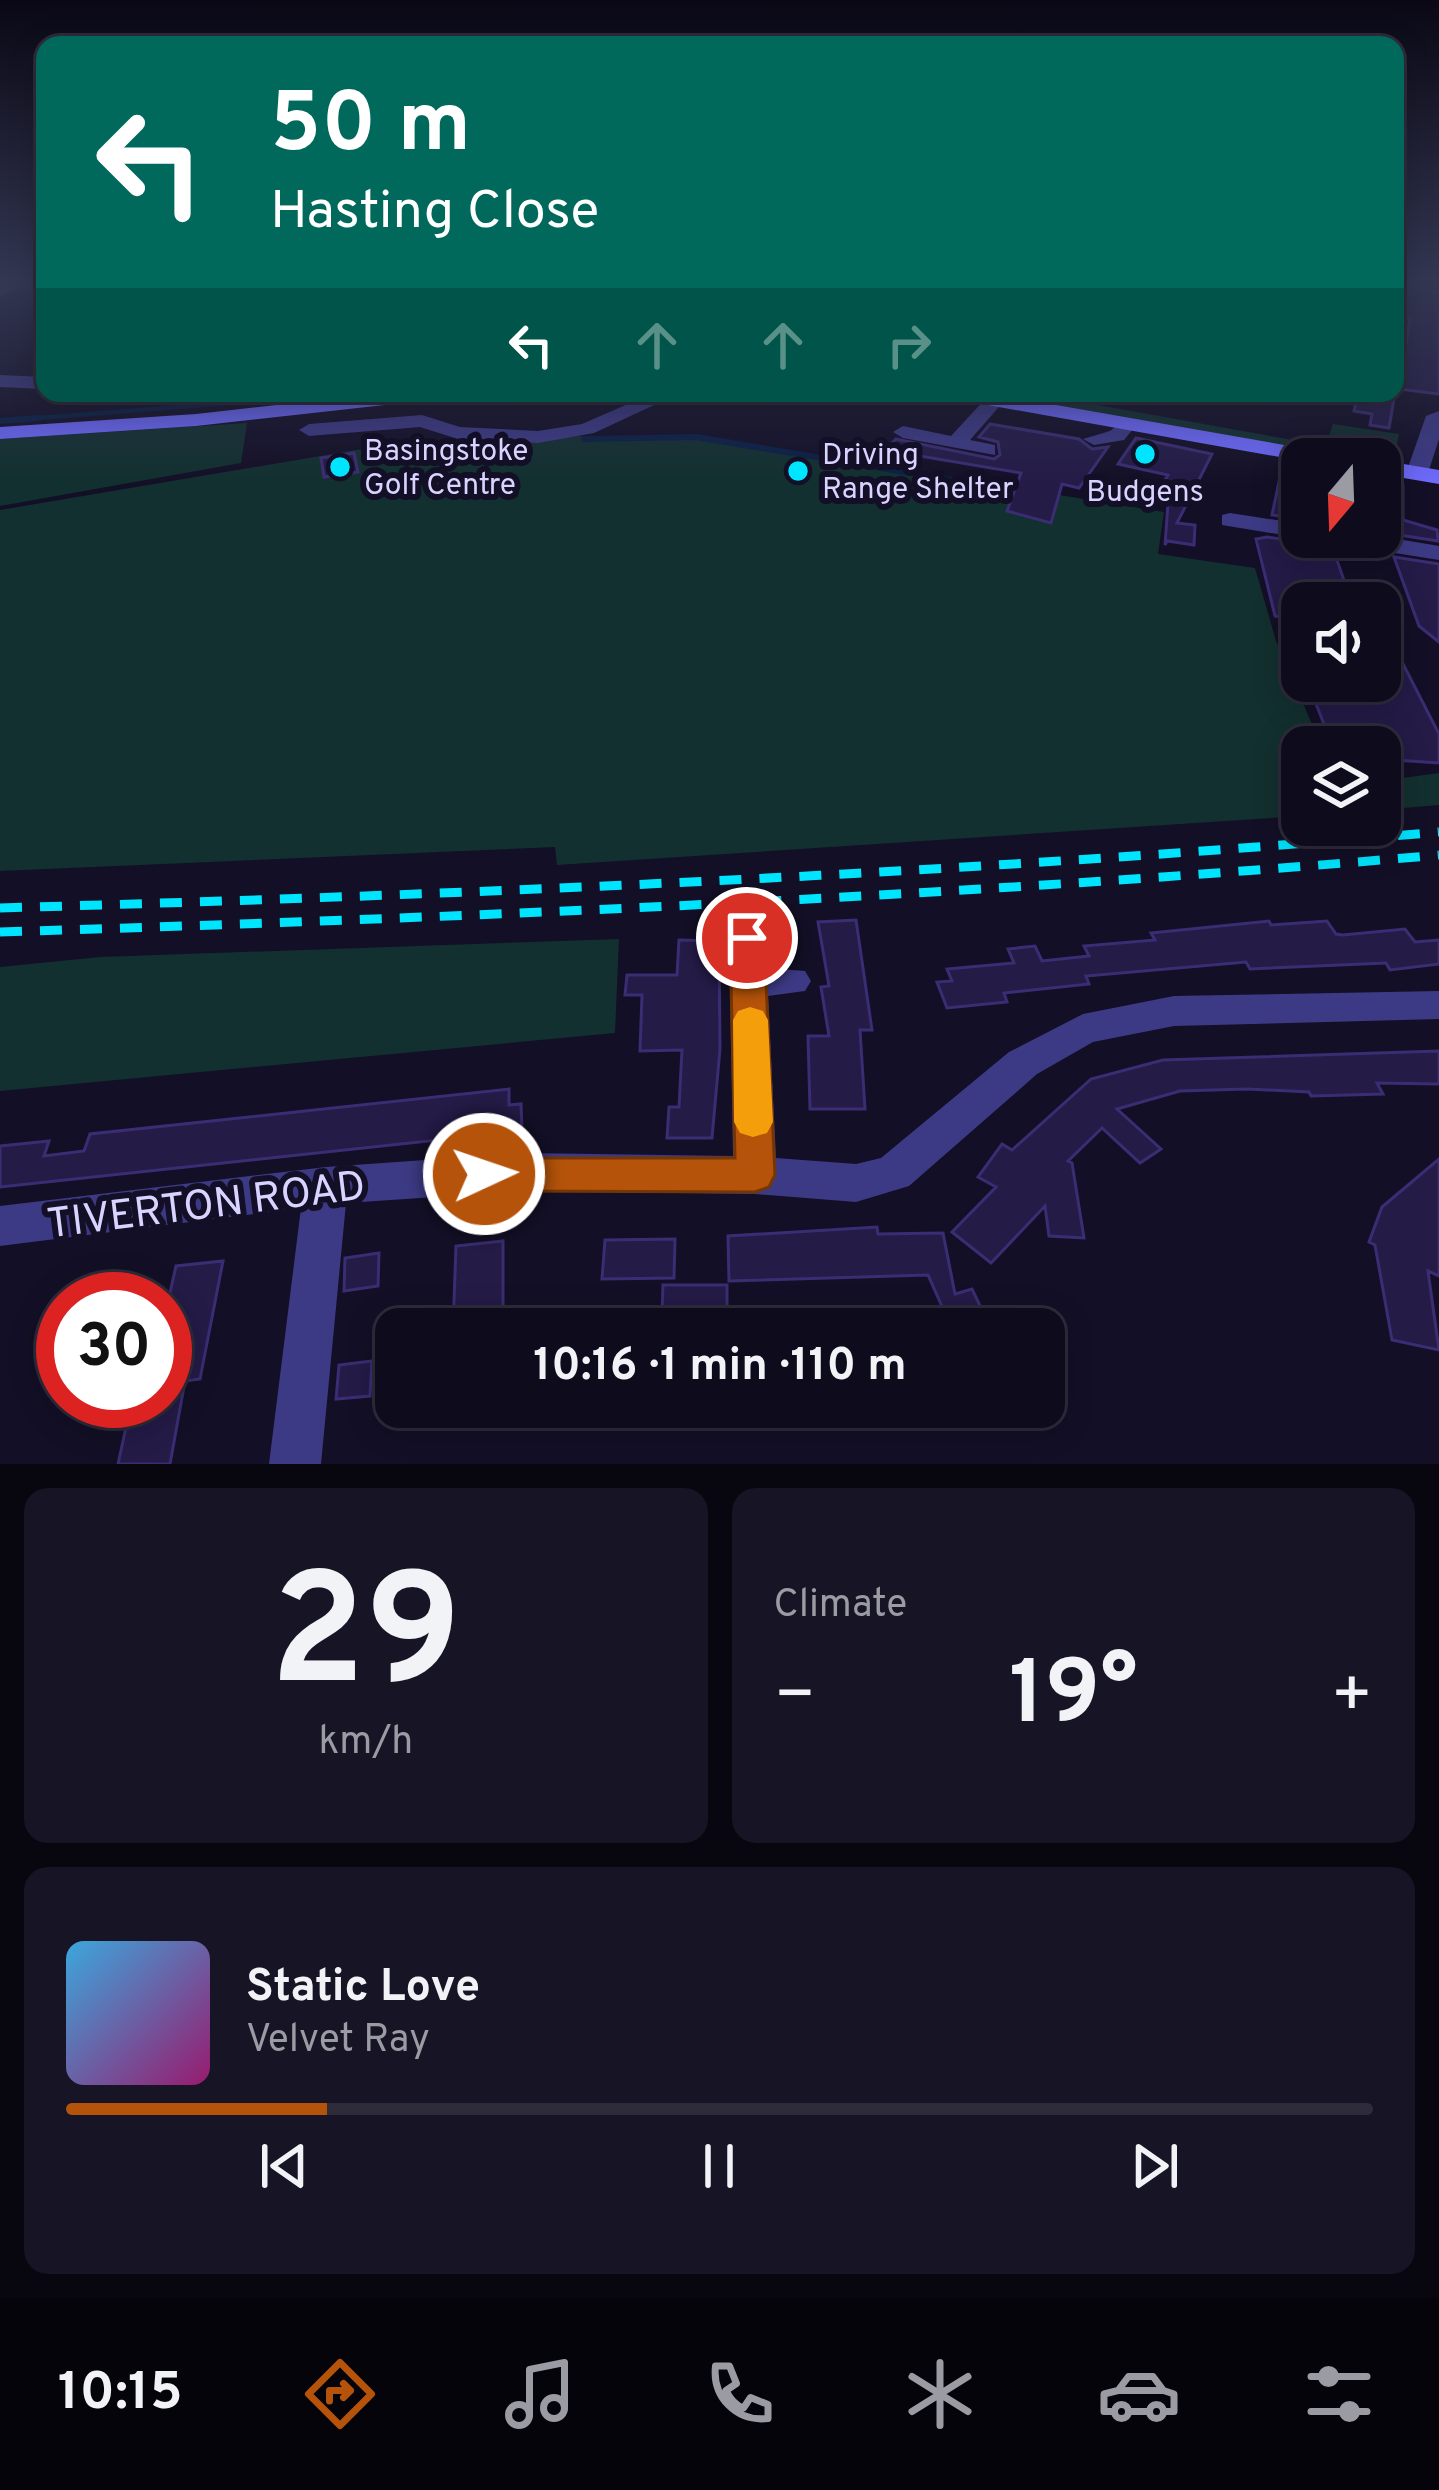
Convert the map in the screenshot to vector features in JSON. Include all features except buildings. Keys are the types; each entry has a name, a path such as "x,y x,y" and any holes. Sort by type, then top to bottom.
{"main road":[{"path":"0,433 196,420 358,402"},
{"path":"1005,402 1281,451"}],"street":[{"path":"0,381 36,383"},
{"path":"309,430 422,421 458,434 538,437 586,429 649,402"},
{"path":"956,443 992,402"},
{"path":"1428,476 1436,416"},
{"path":"1094,439 1096,435 1117,436 1127,424"},
{"path":"903,433 987,450"},
{"path":"1230,520 1281,528"},
{"path":"1401,547 1439,553"},
{"path":"747,938 755,1175"},
{"path":"749,983 792,981"},
{"name":"TIVERTON ROAD","path":"0,1226 326,1186 524,1172 755,1175 856,1183 894,1173 1023,1063 1083,1029 1174,1011 1439,1006"},
{"path":"295,1464 326,1186"}],"green space":[{"path":"1036,402 1081,402 1282,438 1281,445"},
{"path":"247,423 241,463 0,506 0,439"},
{"path":"1333,424 1399,434 1398,438 1328,438"},
{"path":"578,436 724,441 1164,512 1158,554 1255,568 1281,653 1281,702 1302,702 1313,726 1281,726 1281,817 557,865 555,847 0,871 0,510 368,448"},
{"path":"1439,773 1439,805 1401,808 1401,778"},
{"path":"619,939 615,1033 0,1091 0,967 100,957"}],"waterway":[{"path":"37,418 0,421 244,402"},
{"path":"584,439 696,437 959,481"}],"railway":[{"path":"0,908 720,881 1439,832"},
{"path":"0,932 720,904 1439,855"}],"slow traffic":[{"path":"750,1020 753,1122"}],"place":[{"name":"Budgens","path":"1145,454"},
{"name":"Basingstoke Golf Centre","path":"340,467"},
{"name":"Driving Range Shelter","path":"798,471"}],"route":[{"path":"484,1174 755,1175 747,938"}]}
